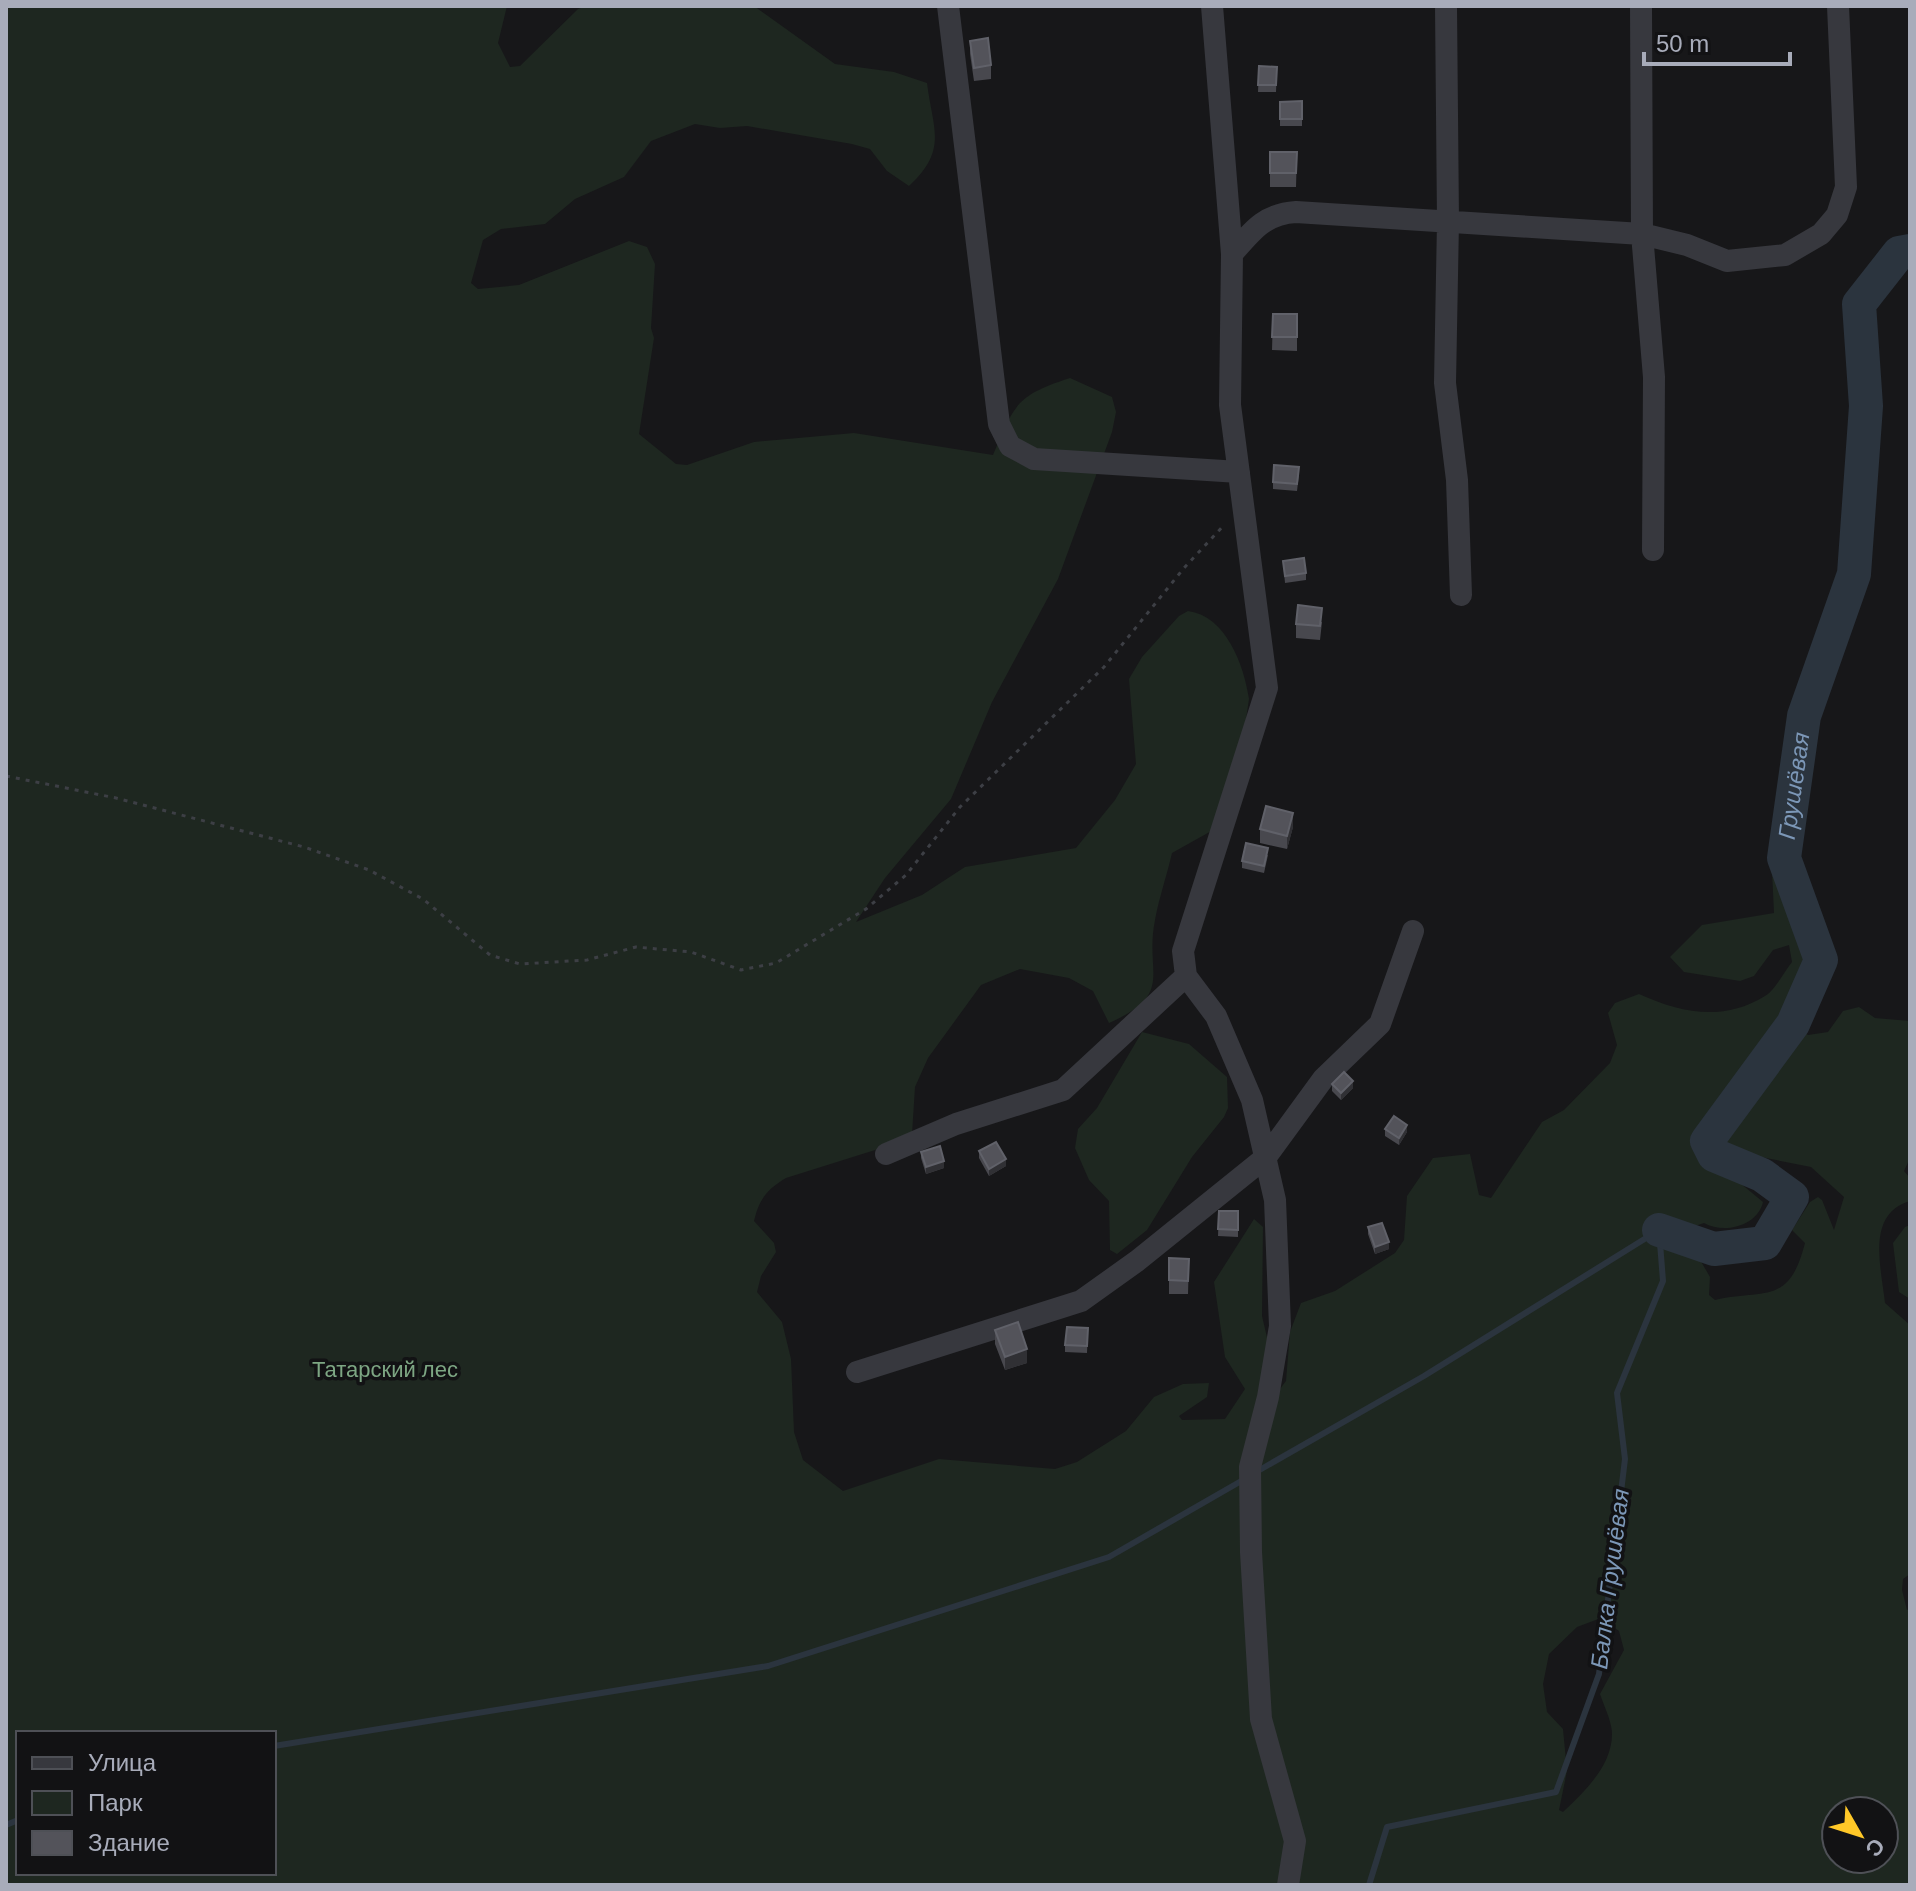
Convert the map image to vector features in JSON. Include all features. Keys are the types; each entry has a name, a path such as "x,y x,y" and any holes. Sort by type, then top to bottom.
{"street":[{"path":"948,6 999,424 1010,446 1034,459 1239,472"},
{"path":"1212,6 1232,254 1230,405 1267,688 1183,951 1186,976 1222,1030 1252,1100 1275,1200 1280,1326 1268,1397 1250,1467 1251,1552 1261,1719 1295,1841 1288,1885"},
{"path":"1446,6 1448,222 1445,383 1457,480 1461,595"},
{"path":"1641,6 1642,234 1654,377 1653,550"},
{"path":"1232,254 1261,221 1277,213 1642,234 1687,245 1727,261 1785,255 1821,234 1837,215 1846,187 1838,6"},
{"path":"857,1372 1081,1301 1137,1261 1266,1157 1323,1079 1380,1024 1413,931"},
{"path":"886,1154 956,1124 1063,1090 1186,976"}],"path":[{"path":"6,776 116,798 304,847 369,870 423,899 490,955 520,964 587,960 636,947 691,952 741,970 776,963 866,909 906,875 960,807 1104,667 1184,568 1241,506"}],"green space":[{"name":"Татарский лес","path":"6,6 507,6 498,43 510,67 520,66 578,9 586,6 754,6 835,64 894,72 927,83 935,139 929,161 909,186 887,171 870,149 747,126 720,128 695,124 651,141 624,177 575,199 545,224 501,229 483,240 471,283 478,289 519,285 629,241 647,247 655,264 651,328 654,338 639,434 676,464 687,465 754,442 854,433 993,455 1019,404 1038,390 1070,378 1112,397 1116,412 1112,432 1058,579 992,702 951,799 885,878 856,922 922,895 965,867 1076,848 1115,800 1136,764 1129,679 1142,657 1179,616 1188,611 1213,622 1223,632 1238,658 1247,686 1249,699 1231,820 1172,853 1155,920 1153,980 1143,1002 1109,1023 1093,991 1069,978 1020,969 981,985 928,1058 915,1087 912,1134 891,1145 786,1178 768,1191 761,1201 754,1221 774,1243 776,1252 761,1276 757,1292 782,1322 791,1359 794,1432 803,1460 843,1491 939,1459 1055,1469 1077,1462 1126,1431 1154,1397 1183,1384 1209,1383 1207,1397 1179,1416 1182,1420 1225,1419 1245,1389 1225,1357 1214,1282 1254,1219 1263,1227 1262,1316 1272,1359 1261,1414 1286,1381 1290,1332 1301,1303 1335,1291 1395,1253 1404,1240 1407,1196 1433,1158 1470,1154 1479,1195 1491,1198 1542,1122 1564,1110 1610,1063 1617,1045 1608,1013 1615,1003 1639,994 1686,1010 1718,1012 1749,1004 1772,990 1792,962 1789,945 1773,950 1754,976 1740,981 1684,972 1670,957 1702,925 1774,913 1772,871 1794,867 1803,874 1800,931 1820,948 1828,975 1801,1030 1808,1035 1828,1032 1843,1011 1859,1007 1875,1018 1910,1021 1910,1158 1904,1171 1910,1178 1910,1201 1887,1217 1882,1229 1880,1258 1885,1303 1910,1325 1910,1574 1903,1579 1902,1590 1907,1610 1910,1608 1910,1885 6,1885","holes":["1746,1154 1811,1167 1844,1197 1834,1230 1818,1197 1810,1202 1792,1230 1805,1243 1799,1263 1783,1286 1761,1294 1715,1300 1709,1295 1710,1277 1692,1246 1695,1226 1704,1223 1721,1228 1740,1226 1755,1217 1763,1202 1734,1178 1736,1163","1601,1618 1619,1631 1624,1650 1600,1694 1612,1732 1608,1755 1596,1776 1563,1812 1559,1810 1567,1771 1563,1729 1547,1712 1543,1684 1549,1654 1577,1627"]},
{"path":"1142,1032 1189,1044 1227,1077 1228,1108 1192,1157 1147,1230 1117,1254 1110,1250 1109,1201 1089,1180 1075,1148 1078,1129 1097,1108"},
{"path":"1910,1225 1910,1299 1899,1292 1893,1243"}],"building":[{"path":"988,38 991,65 974,68 970,41"},
{"path":"1259,66 1277,67 1276,85 1258,85"},
{"path":"1302,101 1302,119 1280,119 1280,102"},
{"path":"1270,152 1297,152 1296,173 1270,173"},
{"path":"1273,314 1297,314 1297,337 1272,337"},
{"path":"1274,465 1299,467 1297,484 1273,482"},
{"path":"1304,558 1306,573 1285,576 1283,561"},
{"path":"1298,605 1322,608 1320,626 1296,624"},
{"path":"1266,806 1293,813 1287,836 1260,829"},
{"path":"1246,843 1268,848 1264,866 1242,861"},
{"path":"1344,1072 1353,1081 1341,1093 1332,1084"},
{"path":"1394,1116 1407,1125 1399,1138 1385,1129"},
{"path":"996,1142 1006,1159 989,1169 979,1151"},
{"path":"940,1146 944,1161 926,1167 921,1152"},
{"path":"1219,1211 1238,1211 1238,1230 1218,1229"},
{"path":"1382,1223 1389,1242 1375,1247 1368,1227"},
{"path":"1169,1258 1189,1259 1188,1281 1169,1280"},
{"path":"1018,1322 1027,1349 1005,1357 995,1330"},
{"path":"1067,1327 1088,1328 1087,1346 1065,1345"}],"waterway":[{"name":"Грушёвая","path":"1659,1230 1714,1249 1765,1243 1792,1197 1762,1175 1714,1155 1707,1141 1793,1024 1821,960 1784,858 1804,716 1854,574 1866,406 1859,304 1899,253 1910,251"},
{"name":"Балка Грушёвая","path":"1256,1472 1424,1376 1659,1230 1663,1281 1617,1393 1625,1459 1599,1674 1556,1792 1387,1827 1369,1885"},
{"path":"276,1746 768,1666 1109,1557 1243,1480"},
{"path":"6,1825 16,1821"}]}
